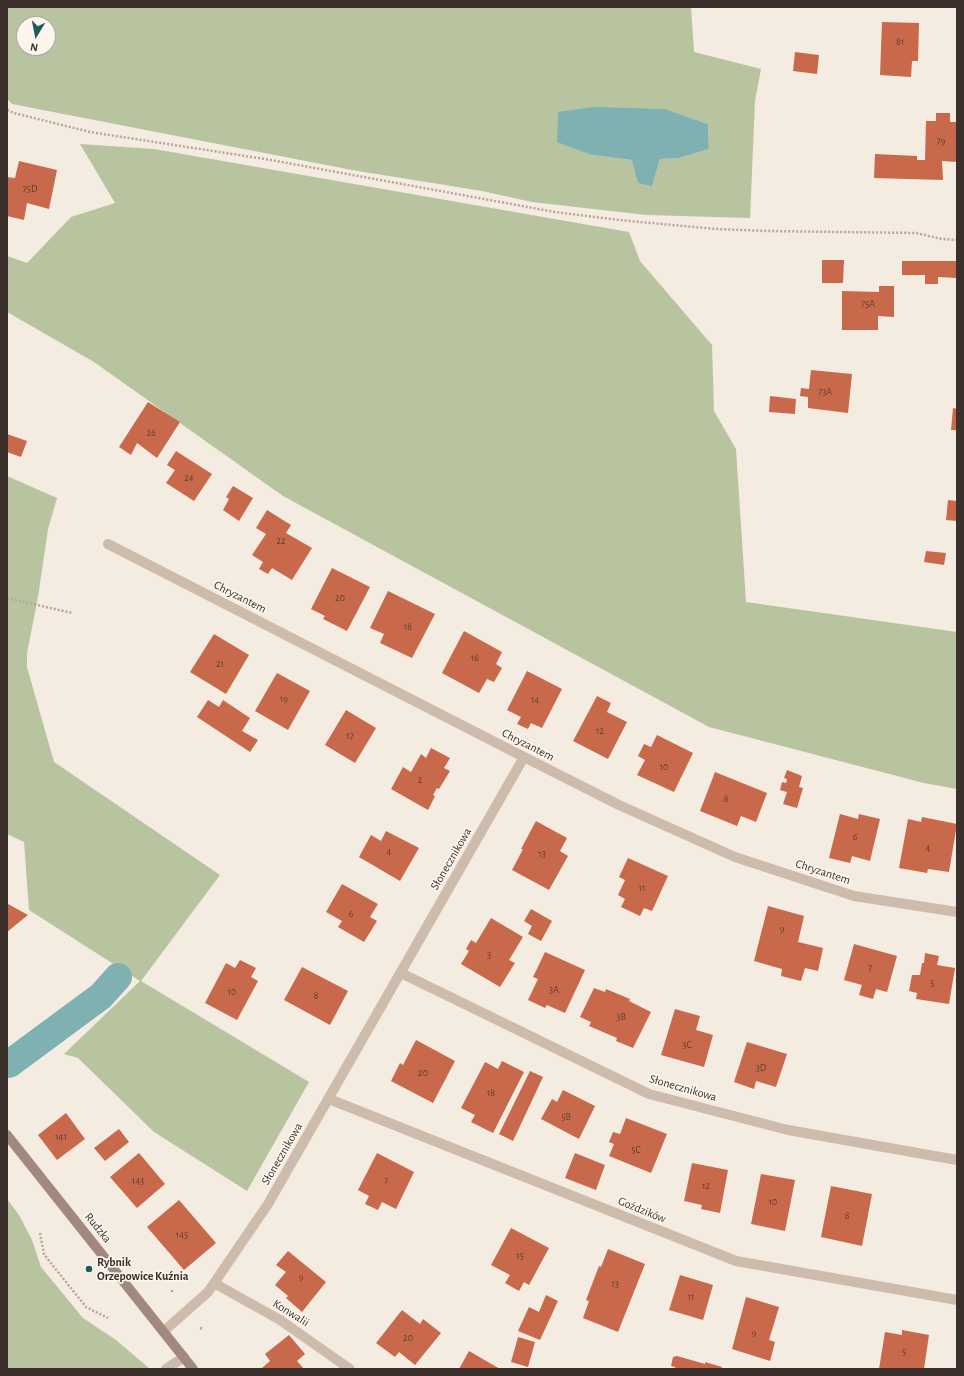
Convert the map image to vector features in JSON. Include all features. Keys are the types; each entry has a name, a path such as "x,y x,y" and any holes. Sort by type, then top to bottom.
{"main road":[{"name":"Rudzka","path":"7,1135 193,1369"}],"street":[{"name":"Chryzantem","path":"108,544 619,805 735,857 854,896 957,912"},
{"name":"Słonecznikowa","path":"164,1331 202,1298 214,1283 268,1204 524,757"},
{"name":"Słonecznikowa","path":"401,973 649,1094 788,1130 957,1160"},
{"name":"Goździków","path":"329,1099 736,1261 957,1300"},
{"name":"Konwalii","path":"214,1283 280,1320 350,1369"},
{"path":"166,1369 184,1356"}],"path":[{"path":"7,111 90,132 271,160 555,212 642,223 716,229 774,232 916,233 942,239 957,240"},
{"path":"7,598 72,612"},
{"path":"40,1233 44,1254 54,1268 86,1306 108,1318"},
{"path":"200,1328 204,1329"}],"green space":[{"path":"7,7 691,7 694,52 761,69 755,101 750,218 646,215 532,202 482,191 352,170 12,104 7,99","holes":["665,109 708,124 709,149 679,158 660,159 652,185 632,160 592,155"]},
{"path":"80,144 154,149 629,232 640,261 712,345 714,411 736,449 746,602 957,632 957,789 924,783 709,727 283,496 94,362 7,312 7,256 27,263 71,217 115,203"},
{"path":"7,476 57,498 48,529 38,597 27,653 27,667 54,762 220,875 141,981 309,1082 247,1191 154,1132 78,1058 64,1054 140,981 29,910 24,842 7,834"},
{"path":"7,1199 19,1215 32,1240 41,1267 83,1318 116,1340 150,1369 7,1369"}],"water":[{"path":"593,107 665,109 708,124 709,149 679,158 660,159 652,186 638,183 632,160 592,155 557,142 558,112"}],"building":[{"path":"882,22 919,23 918,61 912,61 911,77 880,75"},
{"path":"795,52 819,55 817,74 793,71"},
{"path":"936,113 950,113 950,122 957,122 957,162 942,161 943,180 874,178 875,154 917,156 917,160 925,160 926,121 936,121"},
{"path":"19,161 57,170 49,209 27,203 24,220 7,216 7,177 15,178"},
{"path":"822,260 844,260 843,283 822,283"},
{"path":"902,261 957,261 957,278 938,277 938,284 925,284 925,275 902,275"},
{"path":"879,286 894,286 894,317 878,316 878,330 842,330 842,291 879,292"},
{"path":"811,370 852,374 848,413 808,408 808,397 800,396 801,388 809,389"},
{"path":"770,396 796,399 795,414 769,412"},
{"path":"148,402 180,422 157,458 137,443 131,455 119,447"},
{"path":"953,408 957,409 957,430 951,430"},
{"path":"7,434 27,441 21,457 7,452"},
{"path":"176,451 212,474 194,501 166,483 175,470 167,465"},
{"path":"233,486 253,498 239,521 223,510 229,499 226,497"},
{"path":"948,500 957,501 957,521 946,520"},
{"path":"267,510 291,525 286,533 312,548 292,580 272,568 268,574 259,569 263,562 252,555 266,534 256,528"},
{"path":"926,551 946,553 944,565 924,562"},
{"path":"332,568 370,587 347,631 323,619 325,616 311,609"},
{"path":"388,591 435,614 412,658 380,643 384,634 370,628"},
{"path":"464,631 502,652 496,664 502,668 494,682 487,679 479,693 442,673"},
{"path":"214,634 249,655 226,694 190,672"},
{"path":"527,671 562,689 542,728 531,723 528,729 517,724 521,717 507,710"},
{"path":"277,673 310,691 288,730 255,711"},
{"path":"597,696 611,703 607,712 627,722 608,759 573,741"},
{"path":"208,700 219,707 223,700 250,718 242,731 258,740 250,752 197,717"},
{"path":"346,710 376,728 355,763 325,745"},
{"path":"657,735 693,753 674,792 637,775 645,760 638,756 644,744 651,747"},
{"path":"431,748 450,758 444,768 450,771 439,789 437,788 433,795 435,796 428,810 391,789 403,767 411,772 421,754 426,758"},
{"path":"787,770 802,776 799,787 803,788 797,808 783,804 787,792 780,790 782,782 786,783 787,779 784,778"},
{"path":"715,772 767,793 756,822 741,816 737,826 700,811"},
{"path":"840,814 858,819 859,814 880,819 870,861 852,856 850,863 829,858"},
{"path":"922,817 957,824 949,872 928,869 927,873 899,868 908,819 921,822"},
{"path":"536,821 567,838 560,851 568,856 549,890 512,870"},
{"path":"386,831 419,848 400,881 359,857 371,835 381,841"},
{"path":"628,858 668,876 652,911 644,908 640,916 621,907 625,899 618,895 625,880 619,877"},
{"path":"342,884 378,904 370,917 377,921 364,942 338,927 342,921 326,912"},
{"path":"8,904 28,915 7,932 7,905"},
{"path":"768,906 804,916 798,942 823,948 818,971 805,968 801,981 781,976 782,969 754,961"},
{"path":"531,909 552,921 541,941 528,934 532,926 524,921"},
{"path":"491,918 523,937 509,960 515,963 500,987 461,964 469,951 466,949 471,940 476,943"},
{"path":"854,944 897,956 887,992 876,989 873,999 859,995 862,985 844,980"},
{"path":"545,952 585,970 565,1013 547,1005 545,1008 528,1000 538,979 533,977"},
{"path":"925,953 939,956 937,965 955,968 949,1004 916,999 917,993 909,991 912,975 920,975 922,963 924,963"},
{"path":"240,960 256,968 251,977 258,981 237,1020 205,1003 226,963 235,968"},
{"path":"302,967 348,991 330,1025 284,1000"},
{"path":"594,988 605,992 606,989 630,999 629,1001 651,1012 633,1048 616,1041 617,1038 589,1026 591,1022 580,1017"},
{"path":"675,1009 700,1016 696,1030 713,1035 704,1067 661,1055"},
{"path":"416,1040 455,1061 433,1103 391,1081 400,1063 403,1065"},
{"path":"747,1042 787,1054 776,1087 756,1081 754,1089 734,1082"},
{"path":"502,1061 524,1072 493,1133 471,1122 475,1115 461,1108 485,1062 498,1069"},
{"path":"530,1071 543,1077 513,1141 499,1134"},
{"path":"563,1090 595,1106 579,1139 541,1119 552,1099 557,1102"},
{"path":"66,1113 85,1139 57,1160 38,1135"},
{"path":"626,1118 667,1134 651,1173 609,1156 614,1144 609,1142 613,1132 620,1134"},
{"path":"119,1129 129,1142 105,1161 94,1148"},
{"path":"139,1153 165,1184 137,1208 110,1177"},
{"path":"377,1153 414,1172 396,1209 382,1202 378,1210 365,1204 369,1196 358,1190"},
{"path":"575,1153 605,1165 596,1190 565,1178"},
{"path":"692,1163 728,1170 720,1213 701,1209 702,1205 684,1201"},
{"path":"761,1174 795,1180 785,1231 751,1224"},
{"path":"831,1186 872,1194 862,1246 821,1237"},
{"path":"179,1200 216,1243 184,1270 147,1227"},
{"path":"511,1228 549,1248 529,1285 524,1282 519,1291 505,1283 510,1275 491,1265"},
{"path":"608,1249 645,1264 618,1332 583,1318 589,1301 586,1300 599,1266 601,1267"},
{"path":"288,1251 326,1282 302,1312 286,1298 288,1296 275,1285 286,1272 276,1265"},
{"path":"680,1275 713,1285 703,1320 669,1310"},
{"path":"546,1295 558,1301 540,1340 518,1331 529,1307 539,1312"},
{"path":"746,1297 779,1307 769,1340 775,1342 770,1361 732,1349"},
{"path":"402,1310 420,1324 423,1319 441,1333 415,1365 399,1352 395,1357 376,1343"},
{"path":"902,1330 929,1335 924,1369 879,1369 885,1332 902,1335"},
{"path":"289,1335 305,1354 297,1361 304,1369 263,1369 262,1368 270,1361 265,1354"},
{"path":"518,1337 535,1342 528,1367 511,1362"},
{"path":"469,1351 500,1369 459,1369"},
{"path":"677,1356 722,1367 721,1369 675,1369 675,1367 671,1366 673,1357"}],"waterway":[{"path":"9,1064 101,996 118,977"}],"place":[{"name":"Rybnik Orzepowice Kuźnia","path":"89,1269"}]}
